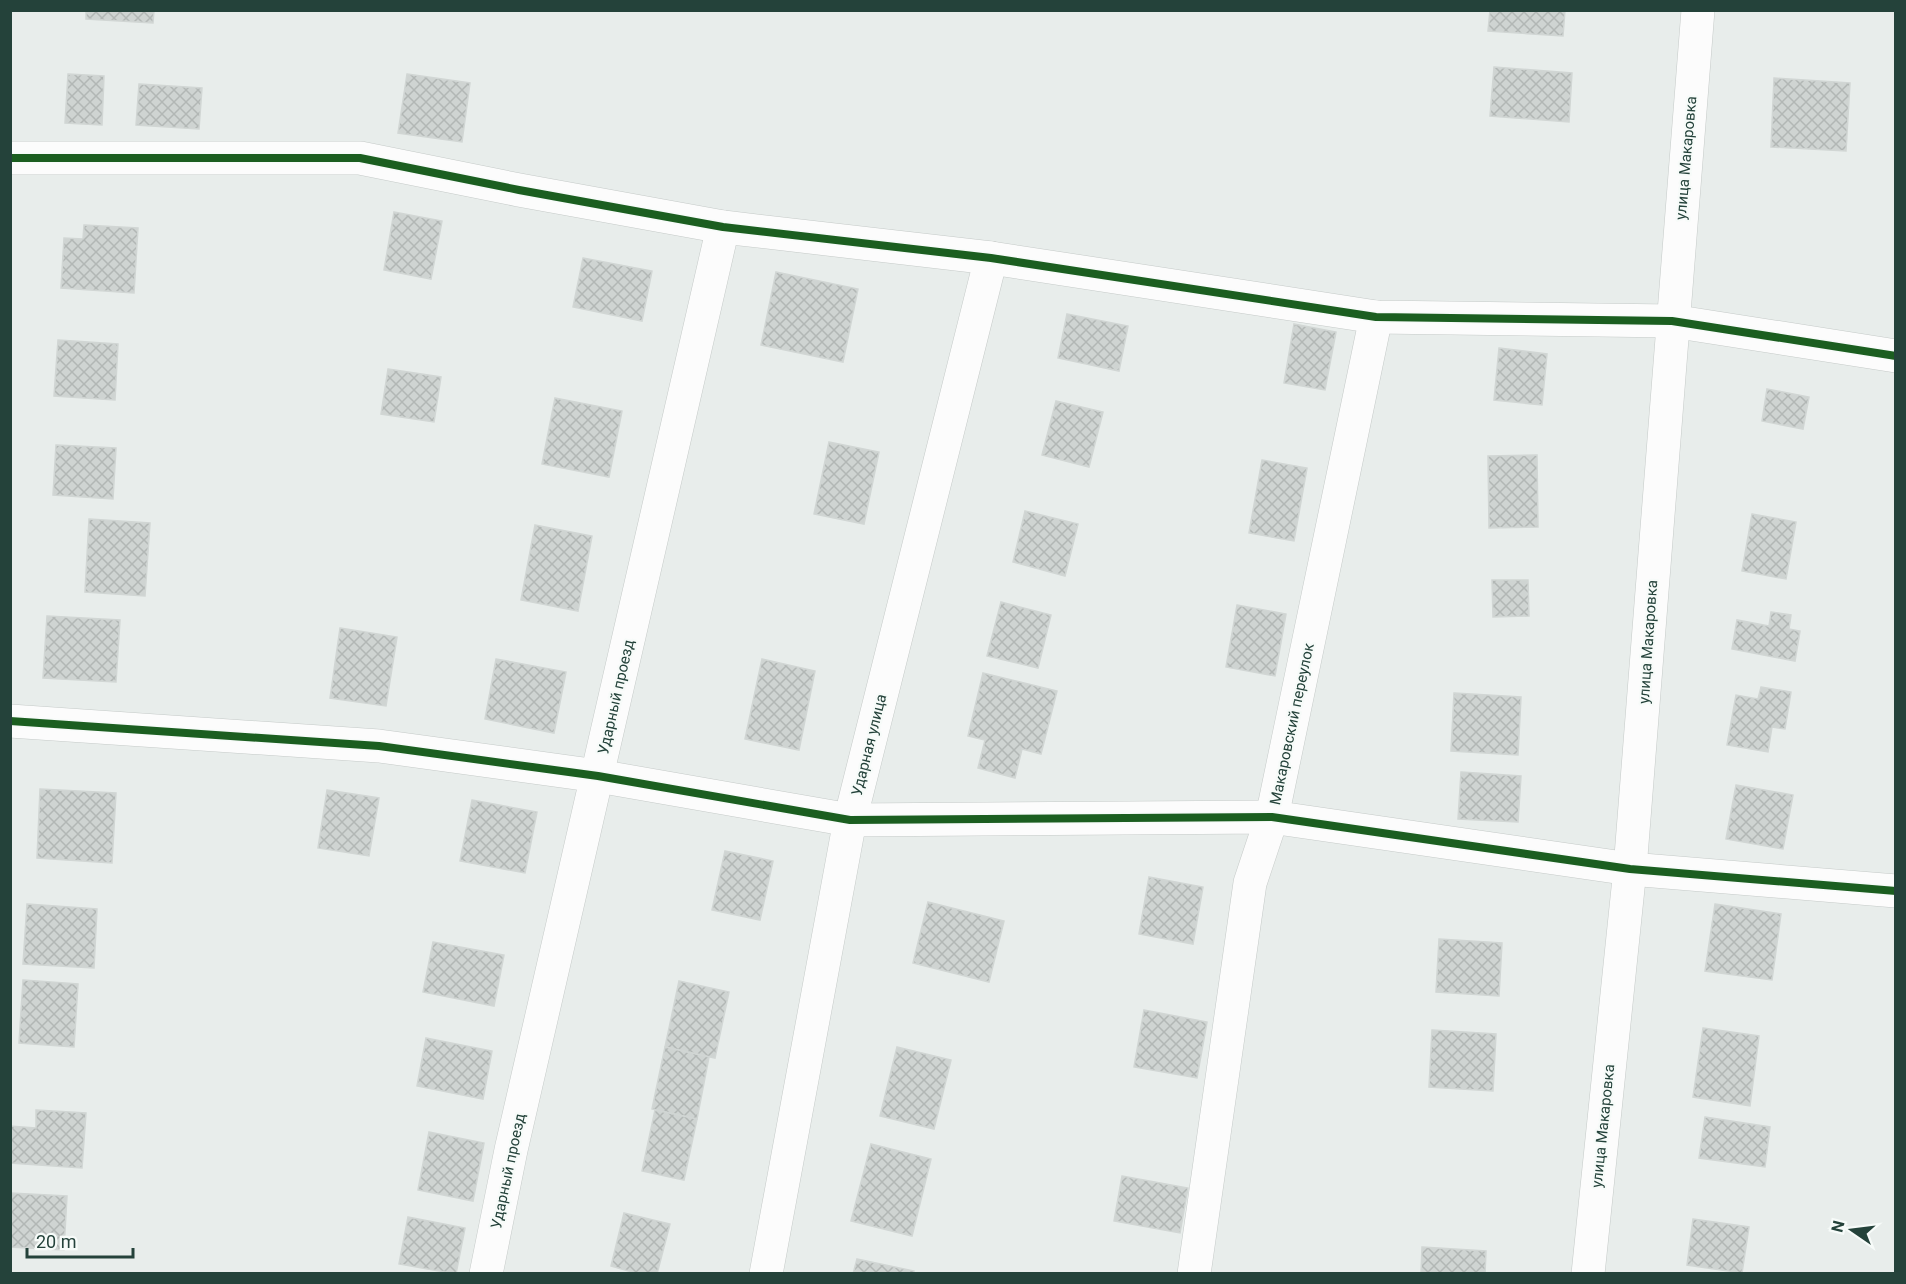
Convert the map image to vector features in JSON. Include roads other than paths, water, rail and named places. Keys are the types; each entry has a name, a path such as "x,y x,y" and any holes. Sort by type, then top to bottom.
{"street":[{"name":"улица Макаровка","path":"1587,1274 1630,868 1698,10"},
{"path":"10,158 360,158 723,227 991,258 1376,317 1672,321 1896,356"},
{"name":"Ударный проезд","path":"486,1274 511,1150 723,227"},
{"name":"Ударная улица","path":"766,1274 850,820 991,258"},
{"name":"Макаровский переулок","path":"1194,1274 1250,883 1272,817 1376,317"},
{"path":"10,721 379,746 598,776 850,820 1272,817 1630,868 1896,891"}]}
